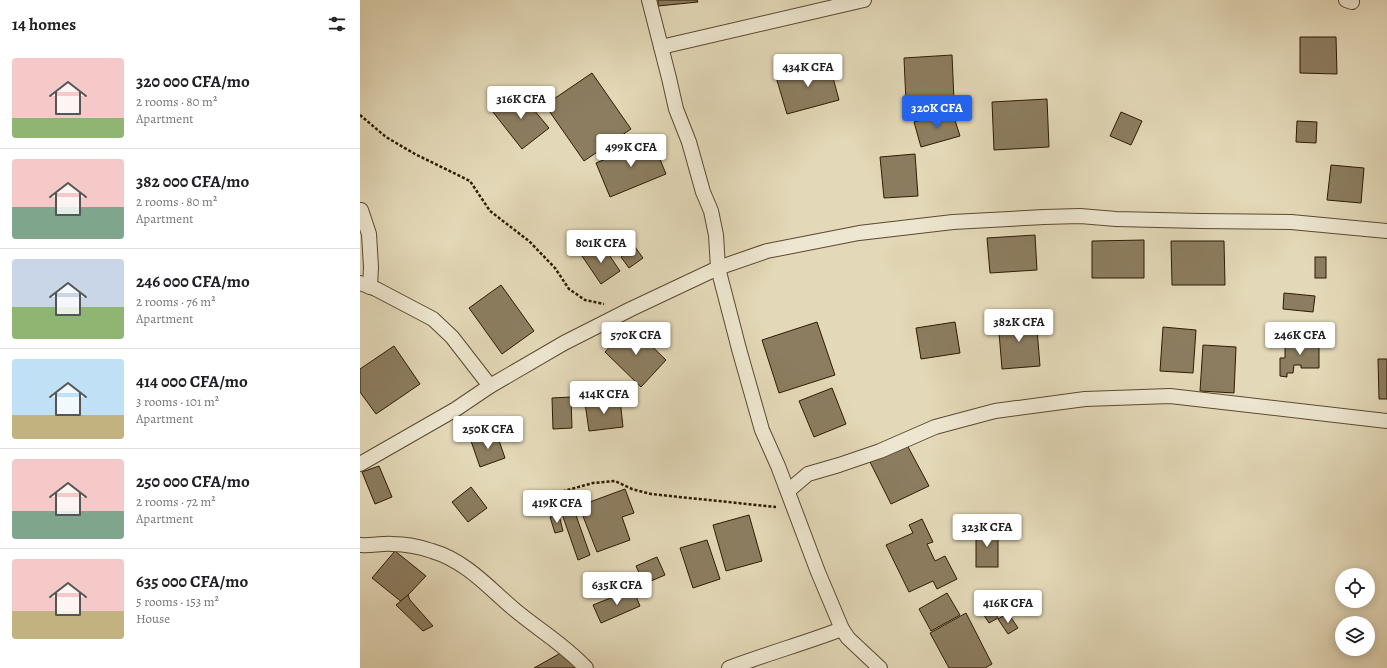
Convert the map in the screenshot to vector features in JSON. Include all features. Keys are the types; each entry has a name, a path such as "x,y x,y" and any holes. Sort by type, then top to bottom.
{"street":[{"path":"649,0 676,109 689,142 703,192 711,211 716,235 718,268 737,343 762,430 788,491 818,572 842,629 848,638 880,668"},
{"path":"661,47 864,0"},
{"path":"361,210 369,234 371,267 365,285 433,319 452,337 490,386"},
{"path":"360,464 456,409 490,386 564,343 630,309 718,268 767,251 859,233 952,222 1044,217 1080,216 1200,222 1291,222 1387,231"},
{"path":"788,491 808,474 839,466 880,451 935,427 995,411 1085,399 1170,396 1387,421"},
{"path":"360,545 371,546 393,544 416,546 434,551 453,560 484,581 516,611 575,656 586,668"},
{"path":"729,668 774,651 802,644 842,629"}],"path":[{"path":"360,115 386,137 415,154 470,181 490,211 529,241 555,268 569,289 585,300 630,309"},
{"path":"553,494 593,483 615,481 632,489 651,494 794,509"}],"building":[{"path":"658,0 697,0 698,2 658,6"},
{"path":"1300,37 1336,37 1337,74 1300,73"},
{"path":"952,55 954,100 906,103 904,58"},
{"path":"829,63 839,100 787,114 776,77"},
{"path":"592,73 631,129 584,161 545,105"},
{"path":"519,92 549,128 522,149 493,112"},
{"path":"1047,99 1049,147 994,150 992,102"},
{"path":"952,111 960,136 921,147 914,122"},
{"path":"1121,112 1142,121 1131,145 1110,136"},
{"path":"1297,121 1317,122 1316,143 1296,142"},
{"path":"652,140 666,174 610,197 596,163"},
{"path":"915,154 918,196 884,198 880,157"},
{"path":"1331,165 1364,168 1361,203 1327,200"},
{"path":"1035,235 1037,270 990,273 987,238"},
{"path":"1144,240 1144,278 1092,278 1092,241"},
{"path":"1171,241 1224,241 1225,285 1172,285"},
{"path":"601,243 620,271 601,284 582,256"},
{"path":"635,247 643,258 629,268 621,257"},
{"path":"1315,257 1326,257 1326,278 1315,278"},
{"path":"501,285 534,331 502,354 469,308"},
{"path":"1284,293 1315,296 1313,312 1283,309"},
{"path":"1036,317 1040,366 1002,369 998,320"},
{"path":"817,322 835,375 779,393 762,340"},
{"path":"955,322 960,353 921,359 916,328"},
{"path":"630,325 666,360 641,387 605,352"},
{"path":"1163,327 1196,330 1193,373 1160,371"},
{"path":"1285,341 1319,341 1319,368 1301,368 1301,365 1294,365 1293,373 1287,373 1287,377 1280,376 1280,358 1285,358"},
{"path":"1203,345 1236,347 1234,393 1200,391"},
{"path":"394,346 420,384 376,414 360,392 360,369"},
{"path":"1378,359 1387,359 1387,399 1379,399"},
{"path":"832,388 846,424 814,437 799,401"},
{"path":"571,397 572,428 553,429 552,398"},
{"path":"620,399 623,427 589,431 585,403"},
{"path":"496,432 505,458 480,467 471,441"},
{"path":"907,445 929,486 891,504 870,462"},
{"path":"379,466 392,497 375,504 362,472"},
{"path":"471,487 487,508 468,522 452,502"},
{"path":"625,489 634,513 622,517 630,540 597,552 579,506"},
{"path":"573,507 590,555 578,560 561,511"},
{"path":"559,515 563,531 555,533 550,517"},
{"path":"749,515 762,561 726,571 713,525"},
{"path":"922,519 933,542 927,544 935,561 945,556 957,579 937,589 933,581 909,592 886,545 913,533 909,525"},
{"path":"976,529 998,529 998,567 976,567"},
{"path":"707,540 720,579 693,588 680,548"},
{"path":"395,551 426,576 408,595 403,603 372,578"},
{"path":"657,557 665,575 644,584 636,566"},
{"path":"633,589 640,606 601,623 593,605"},
{"path":"947,593 960,615 931,631 919,609"},
{"path":"408,595 410,600 433,626 423,631 396,605"},
{"path":"986,598 998,618 989,623 976,603"},
{"path":"966,613 992,664 985,668 949,668 930,633"},
{"path":"1008,613 1018,628 1008,634 998,619"},
{"path":"566,650 575,668 534,668"}]}
